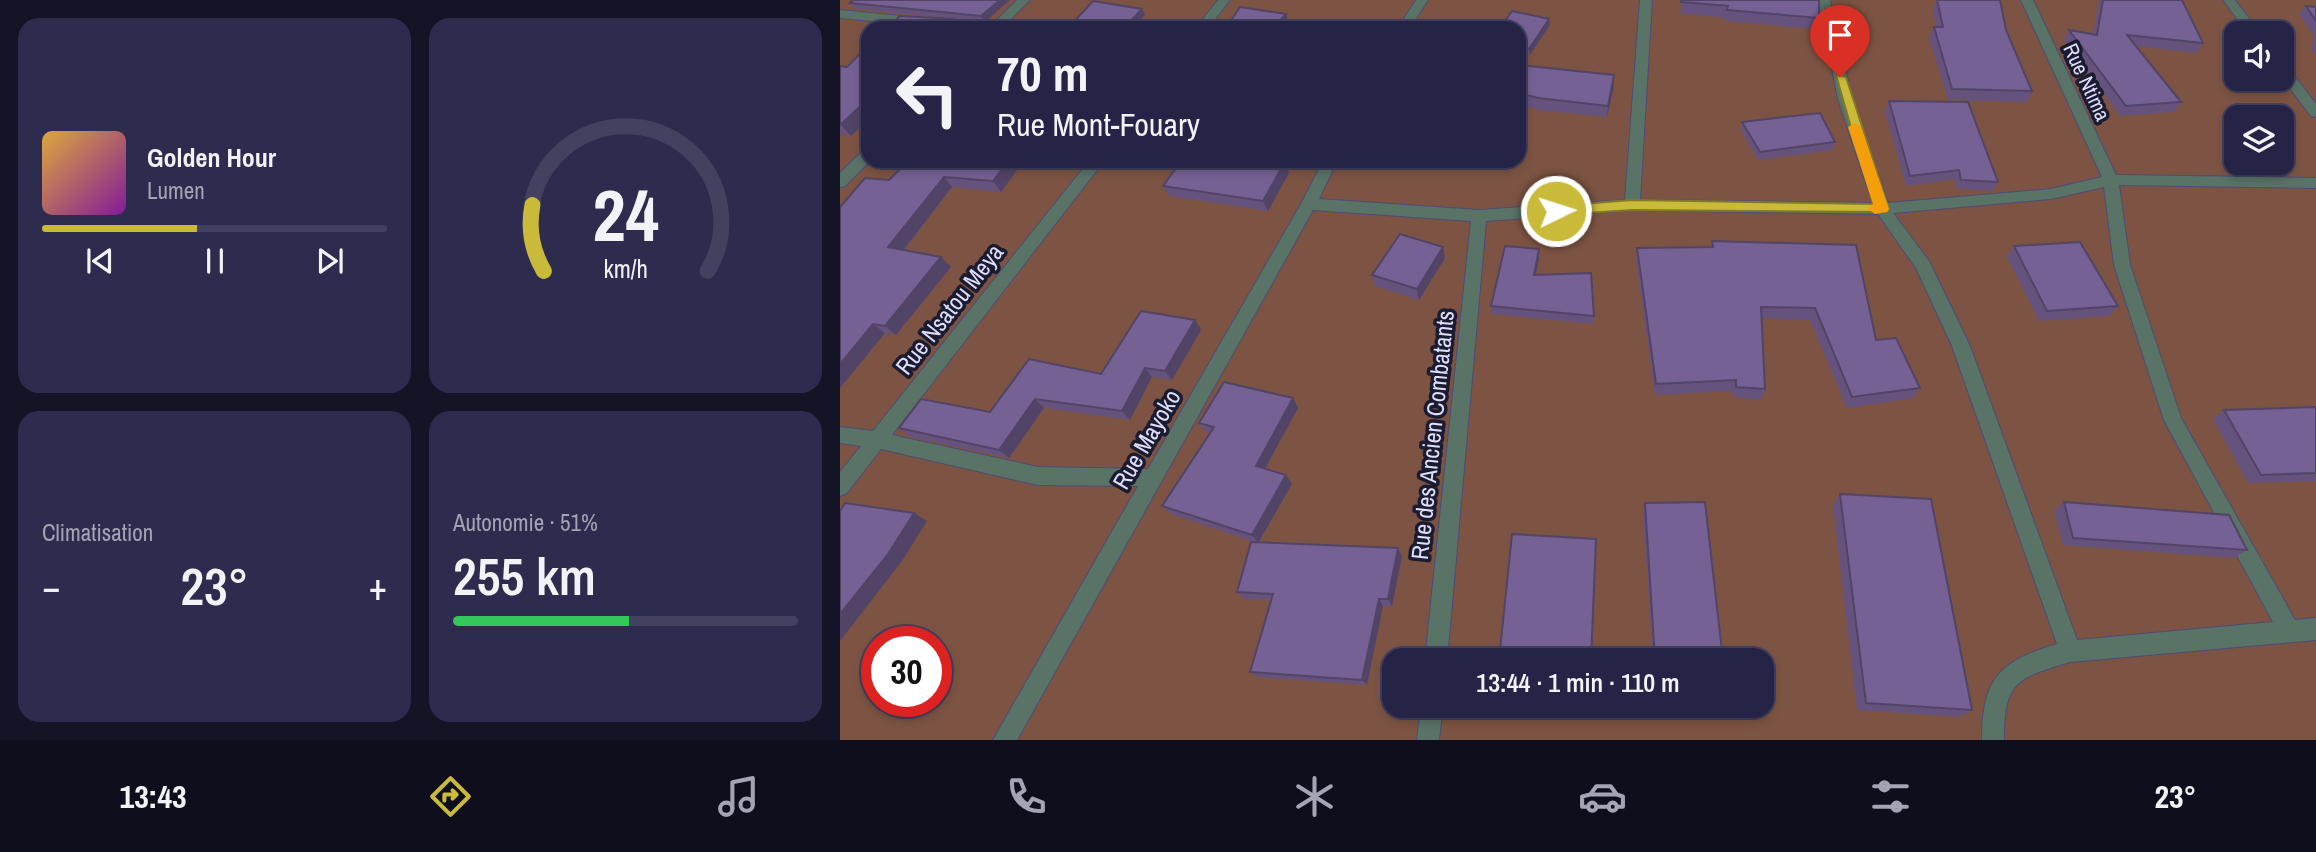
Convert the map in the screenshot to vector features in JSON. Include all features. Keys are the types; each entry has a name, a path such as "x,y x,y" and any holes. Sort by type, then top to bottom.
{"street":[{"path":"1002,21 1024,0"},
{"path":"1208,21 1224,0"},
{"path":"1408,21 1422,0"},
{"path":"1632,205 1646,0"},
{"path":"1824,0 1845,99 1882,209 1923,265 1961,346 2070,651"},
{"name":"Rue Ntima","path":"2027,0 2111,180 2122,265 2174,420 2289,630"},
{"path":"2229,0 2245,21"},
{"path":"840,14 912,21"},
{"path":"2294,85 2316,113"},
{"path":"840,182 861,161"},
{"name":"Rue Nsatou Meya","path":"840,486 1091,168"},
{"name":"Rue Mayoko","path":"1004,740 1309,204 1327,168"},
{"path":"1309,204 1479,216 1632,205 1882,209 2050,194 2111,180 2316,183"},
{"name":"Rue des Ancien Combatants","path":"1437,648 1479,216"},
{"path":"840,435 877,440 1038,476 1151,478"},
{"path":"1993,740 1996,692 2019,667 2070,651 2316,629"},
{"path":"1428,740 1431,718"}],"shaded area":[{"path":"840,0 2316,0 2316,740 840,740"}],"building":[{"path":"853,0 1000,0 981,16 850,3"},
{"path":"1819,0 1819,18 1727,10 1728,6 1681,2"},
{"path":"1937,0 2000,0 2006,30 2032,91 1952,89 1934,27 1943,27"},
{"path":"2103,0 2182,0 2203,43 2127,35 2181,102 2126,106 2069,30 2097,35"},
{"path":"1093,1 1142,9 1131,21 1075,21"},
{"path":"2306,6 2316,7 2316,21"},
{"path":"1240,7 1286,14 1280,21 1231,21"},
{"path":"1512,11 1549,19 1529,49 1526,48 1526,21 1505,21"},
{"path":"900,16 954,19 952,21 895,21"},
{"path":"861,53 861,106 840,125 840,66 847,67"},
{"path":"1526,66 1614,75 1608,106 1526,95"},
{"path":"1889,101 1968,102 1998,182 1961,180 1959,170 1910,176"},
{"path":"1820,113 1835,142 1760,152 1742,122"},
{"path":"901,168 1003,168 993,181 944,177 888,247 941,257 885,326 873,324 840,364 840,207 865,178 889,180"},
{"path":"1176,168 1282,168 1263,201 1163,186"},
{"path":"1400,234 1443,247 1417,289 1372,275"},
{"path":"1712,241 1856,245 1876,340 1896,338 1920,388 1852,397 1815,308 1761,307 1765,389 1736,387 1736,380 1656,384 1637,248 1713,247"},
{"path":"2080,242 2118,306 2047,311 2014,246"},
{"path":"1505,246 1539,249 1534,275 1591,273 1594,316 1491,306"},
{"path":"1141,311 1195,320 1165,371 1145,368 1122,411 1035,399 999,450 899,428 921,399 990,412 1029,359 1101,374"},
{"path":"1224,382 1293,398 1256,466 1286,475 1252,535 1162,506 1214,427 1199,423"},
{"path":"2316,407 2316,473 2261,475 2224,410"},
{"path":"1840,494 1931,499 1972,710 1866,703"},
{"path":"1705,502 1722,648 1654,648 1645,503"},
{"path":"2064,502 2229,515 2247,550 2073,538"},
{"path":"845,503 914,513 888,554 840,614 840,511"},
{"path":"1512,534 1596,539 1591,648 1500,648"},
{"path":"1251,542 1398,548 1388,599 1379,599 1362,680 1250,672 1273,594 1237,592"}],"slow traffic":[{"path":"1855,127 1882,209 1875,209"}],"route":[{"path":"1556,211 1632,205 1882,209 1840,77"}]}
